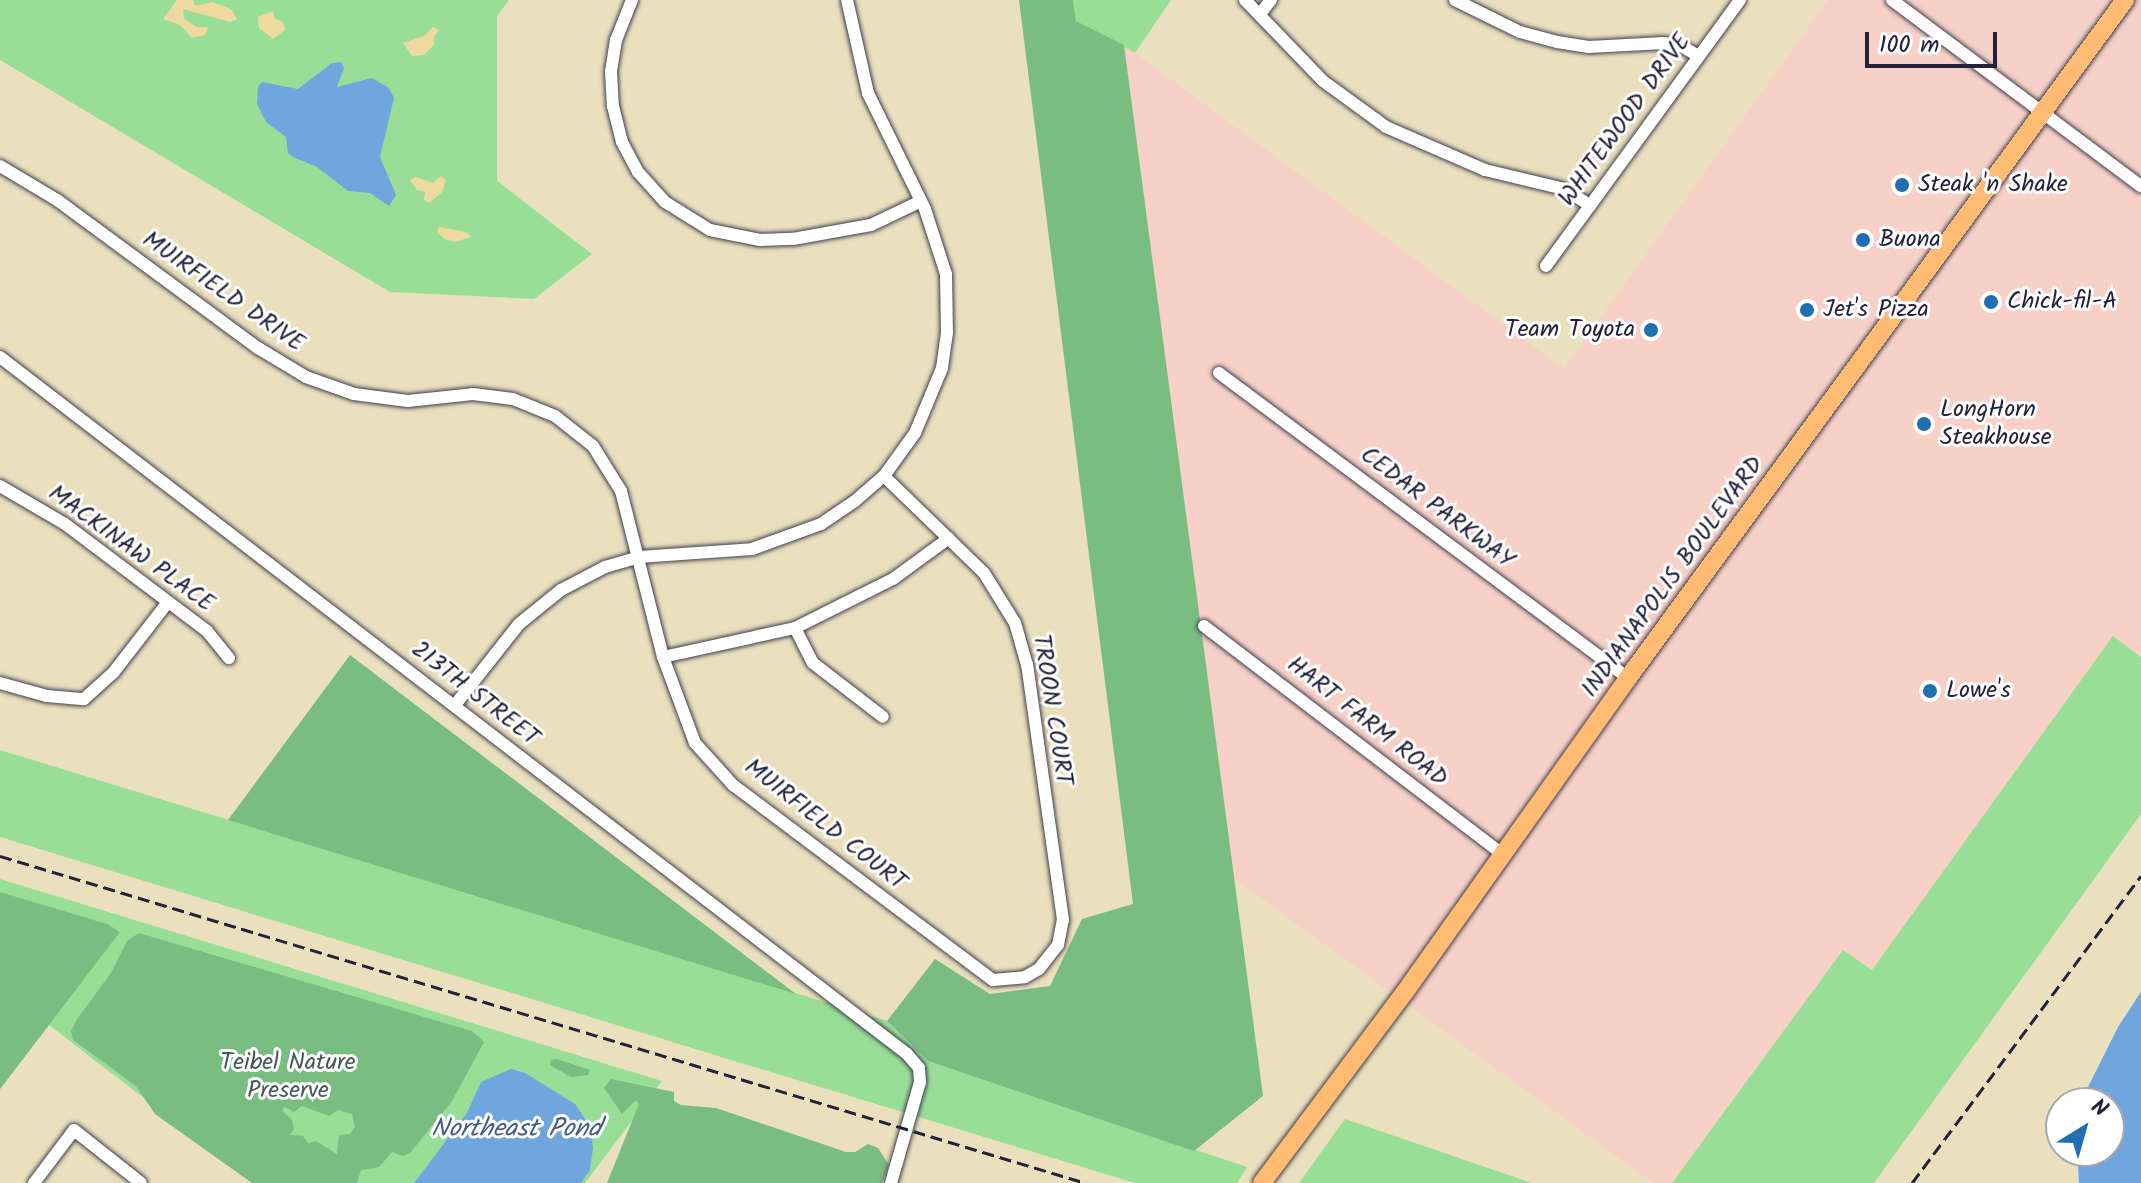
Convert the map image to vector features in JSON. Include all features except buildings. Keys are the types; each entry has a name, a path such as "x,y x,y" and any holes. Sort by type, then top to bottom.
{"highway":[{"name":"INDIANAPOLIS BOULEVARD","path":"1262,1183 1405,992 1628,678 2125,0"}],"street":[{"path":"632,0 616,40 611,71 613,106 622,142 638,172 665,202 710,230 760,240 793,239 871,225 921,201"},
{"path":"455,705 497,649 540,605 584,577 639,557 752,549 821,524 884,476 925,415 942,368 946,342 946,274 938,242 921,201 868,93 847,0"},
{"path":"1245,0 1323,81 1386,127 1409,140 1485,170 1564,189 1590,205"},
{"path":"1260,14 1271,0"},
{"path":"1455,0 1520,32 1557,42 1589,47 1664,43 1680,45 1698,56"},
{"name":"WHITEWOOD DRIVE","path":"1546,266 1740,0"},
{"path":"1892,0 2141,186"},
{"name":"MUIRFIELD DRIVE","path":"0,166 57,200 258,348 306,377 354,394 408,401 473,394 513,399 555,416 593,446 621,491 639,557"},
{"name":"213TH STREET","path":"0,357 907,1054 919,1068 917,1093 891,1183"},
{"name":"CEDAR PARKWAY","path":"1219,373 1628,678"},
{"name":"TROON COURT","path":"884,476 984,573 1015,623 1027,665 1063,920 1058,945 1039,969 1016,977"},
{"name":"MACKINAW PLACE","path":"0,486 65,524 207,631 229,658"},
{"path":"663,657 795,628 893,579 949,538"},
{"name":"MUIRFIELD COURT","path":"639,557 663,657 695,743 733,785 993,980 1016,977"},
{"path":"0,683 47,696 84,699 113,673 168,602"},
{"name":"HART FARM ROAD","path":"1204,626 1502,854"},
{"path":"795,628 813,663 883,717"},
{"path":"34,1183 74,1130 141,1183"}],"shaded area":[{"path":"1828,0 2141,0 2141,657 2113,637 1872,970 1843,950 1672,1183 1653,1183 1233,878 1124,45 1564,369"}],"green space":[{"path":"0,0 509,0 497,16 497,181 592,254 534,299 390,292 0,60"},
{"path":"1019,0 1073,0 1076,21 1124,45 1263,1096 1194,1151 928,1061 887,1021 935,959 990,994 1050,986 1082,919 1133,904"},
{"path":"1073,0 1171,0 1135,53 1076,21"},
{"path":"2113,636 2141,657 2141,814 1874,1183 1672,1183 1843,950 1872,970"},
{"path":"350,655 796,994 228,820"},
{"path":"0,750 887,1021 928,1061 1247,1167 1237,1183 1135,1183 0,837"},
{"name":"Teibel Nature Preserve","path":"0,879 662,1081 585,1183 254,1183 49,1025 0,1089"},
{"path":"0,892 107,924 120,932 0,1089"},
{"path":"139,933 472,1031 484,1042 452,1101 410,1153 403,1156 392,1152 379,1167 361,1170 357,1183 252,1183 155,1114 136,1086 73,1040 71,1031 77,1019 111,973 127,941","holes":["302,1106 329,1116 338,1110 352,1114 355,1127 350,1134 339,1135 337,1154 316,1141 308,1143 303,1136 290,1135 294,1129 292,1120 282,1110 285,1107 294,1112"]},
{"path":"557,1059 590,1070 588,1075 571,1077 550,1065 551,1060"},
{"path":"611,1079 674,1092 674,1101 681,1105 716,1108 846,1152 855,1152 868,1144 878,1148 889,1165 882,1183 607,1183 639,1104 636,1100 622,1114 604,1088"},
{"path":"1345,1119 1532,1183 1299,1183"}],"sand":[{"path":"177,0 193,0 195,6 212,2 231,9 237,19 230,22 183,9 184,19 197,27 208,27 205,35 192,38 180,25 163,19"},
{"path":"273,11 275,19 282,21 286,29 273,39 259,28 258,17"},
{"path":"433,27 439,30 434,37 434,45 424,55 412,56 403,43 424,36"},
{"path":"441,176 446,180 442,192 429,203 424,200 425,192 417,190 410,180 416,177 433,183"},
{"path":"439,227 466,232 471,237 455,242 444,239 437,231"}],"water":[{"path":"341,62 344,68 337,87 372,78 389,88 394,98 380,157 396,195 389,206 370,193 348,191 317,167 293,157 288,153 286,137 266,122 257,104 258,87 262,82 298,89 332,63"},
{"path":"2141,992 2141,1183 2079,1183 2078,1167 2125,1167 2125,1087 2088,1087 2118,1027"},
{"name":"Northeast Pond","path":"511,1069 525,1073 575,1104 582,1114 591,1131 593,1148 590,1170 581,1183 414,1183 467,1113 481,1082"}],"railway":[{"path":"0,856 1086,1183"},
{"path":"1912,1183 2141,876"}],"place":[{"name":"Steak 'n Shake","path":"1902,185"},
{"name":"Buona","path":"1863,240"},
{"name":"Chick-fil-A","path":"1991,302"},
{"name":"Jet's Pizza","path":"1807,310"},
{"name":"Team Toyota","path":"1651,330"},
{"name":"LongHorn Steakhouse","path":"1924,424"},
{"name":"Lowe's","path":"1930,691"}]}
